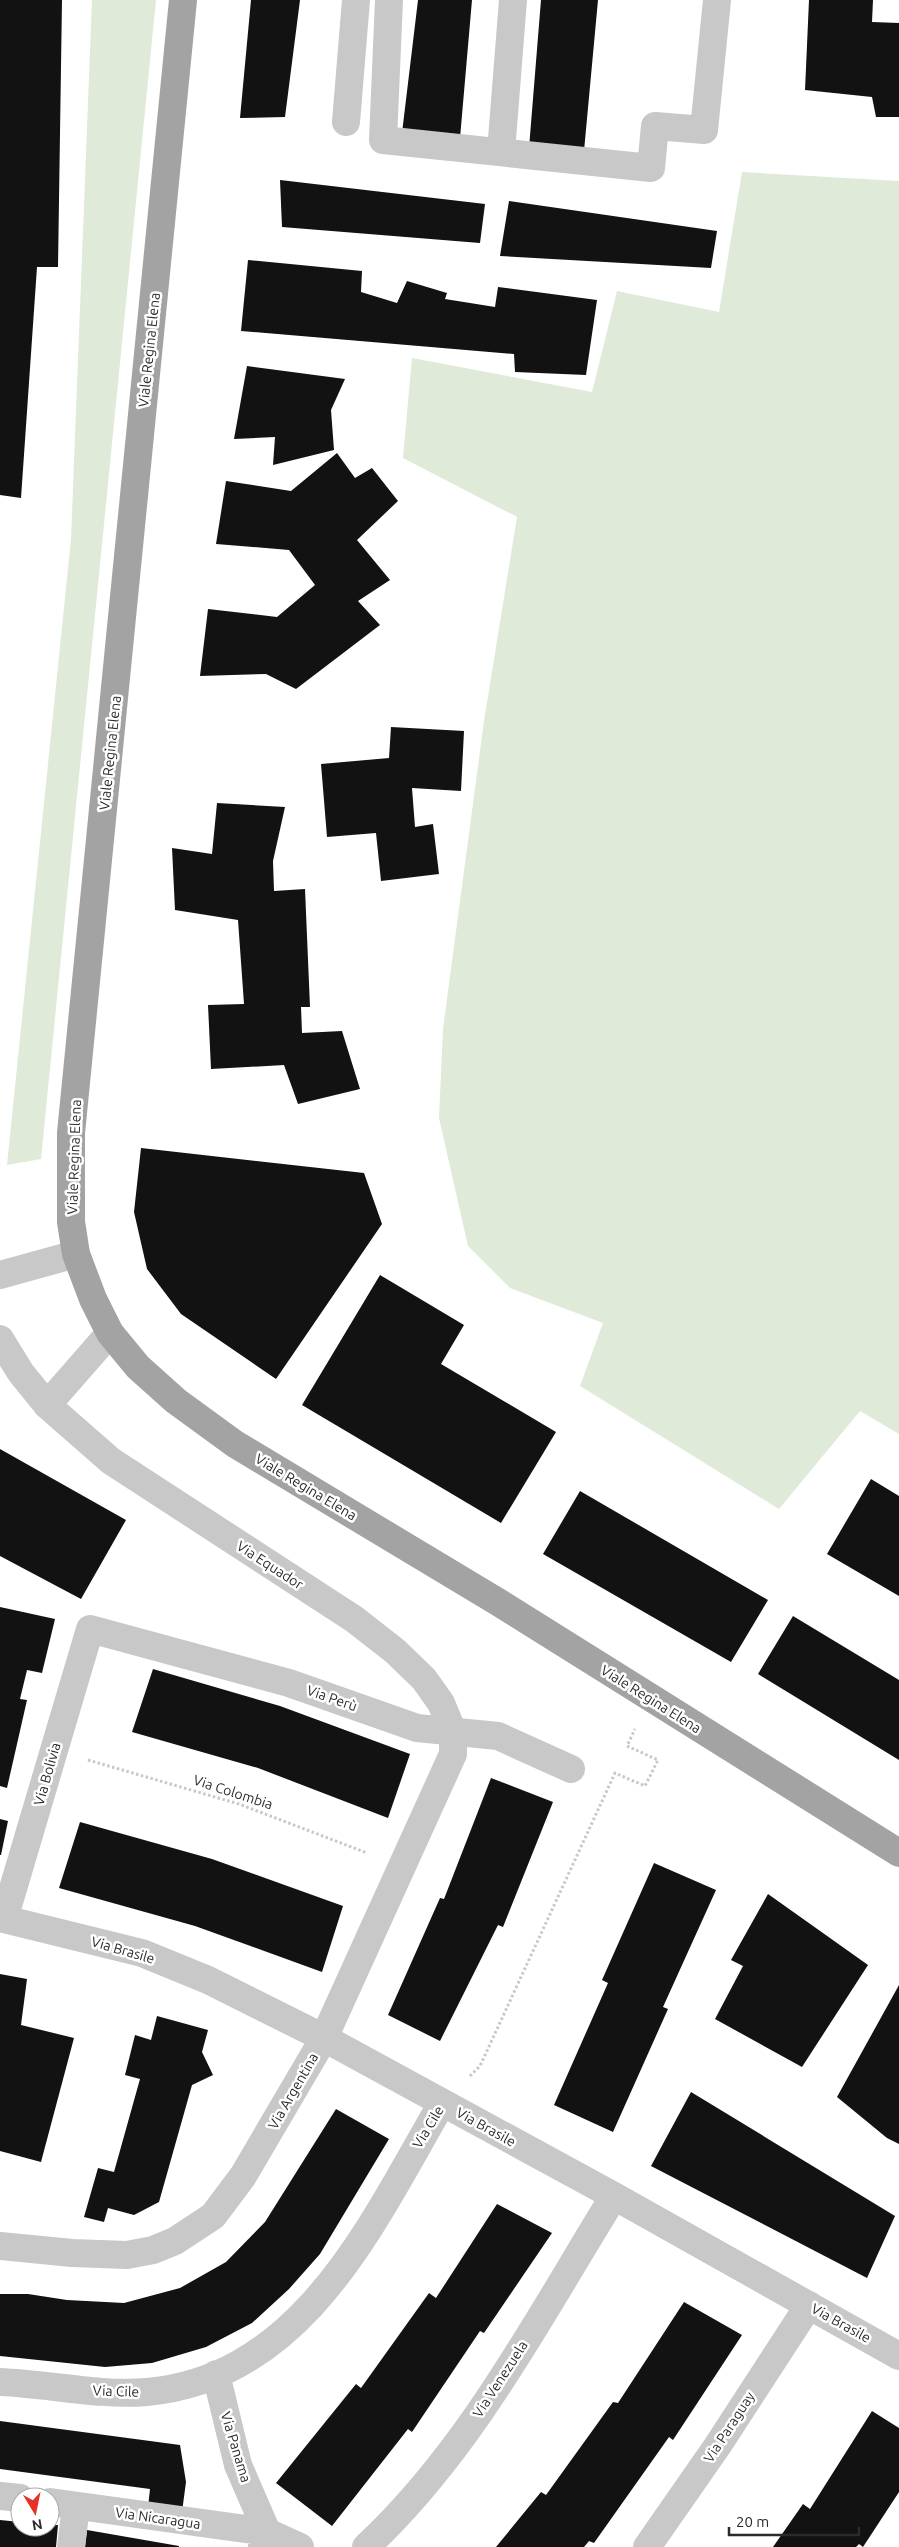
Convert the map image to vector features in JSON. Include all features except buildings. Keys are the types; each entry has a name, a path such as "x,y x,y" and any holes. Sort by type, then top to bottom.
{"main road":[{"name":"Viale Regina Elena","path":"183,0 72,1133 71,1222 76,1254 93,1299 110,1333 138,1367 164,1390 235,1444 498,1602 899,1853"}],"street":[{"path":"346,122 356,0"},
{"path":"389,0 383,140 651,168 655,126 704,130 716,0"},
{"path":"501,152 513,0"},
{"path":"0,1274 76,1254"},
{"path":"47,1405 110,1333"},
{"name":"Via Equador","path":"0,1339 47,1405 112,1461 354,1619 395,1651 424,1679 441,1703 453,1743"},
{"name":"Via Perù","path":"90,1629 289,1683 417,1728 453,1743 498,1736 571,1769"},
{"name":"Via Bolivia","path":"2,1919 90,1629"},
{"name":"Via Argentina","path":"0,2246 72,2253 128,2255 153,2250 194,2230 213,2216 243,2176 324,2038 402,1866 453,1743"},
{"name":"Via Brasile","path":"2,1919 142,1953 208,1980 324,2038 614,2196 899,2356"},
{"name":"Via Cile","path":"0,2382 133,2392 181,2386 248,2360 301,2318 328,2288 351,2258 442,2103"},
{"name":"Via Venezuela","path":"366,2547 439,2466 474,2418 506,2372 614,2196"},
{"name":"Via Paraguay","path":"647,2547 718,2445 809,2305"},
{"name":"Via Panama","path":"216,2374 238,2465 264,2539"},
{"path":"63,2504 71,2547"},
{"name":"Via Nicaragua","path":"63,2504 264,2539"},
{"path":"264,2539 300,2547"}],"path":[{"name":"Via Cile","path":"442,2103 480,2066 615,1773 646,1786 658,1760 627,1746 637,1724"},
{"name":"Via Colombia","path":"54,1750 239,1804 402,1866"}],"green space":[{"path":"92,0 156,0 41,1159 7,1165 71,539"},
{"path":"742,172 899,181 899,1434 860,1411 779,1509 580,1386 603,1323 510,1288 468,1246 439,1118 443,1029 484,721 517,517 403,458 412,358 592,392 617,291 719,312"}]}
